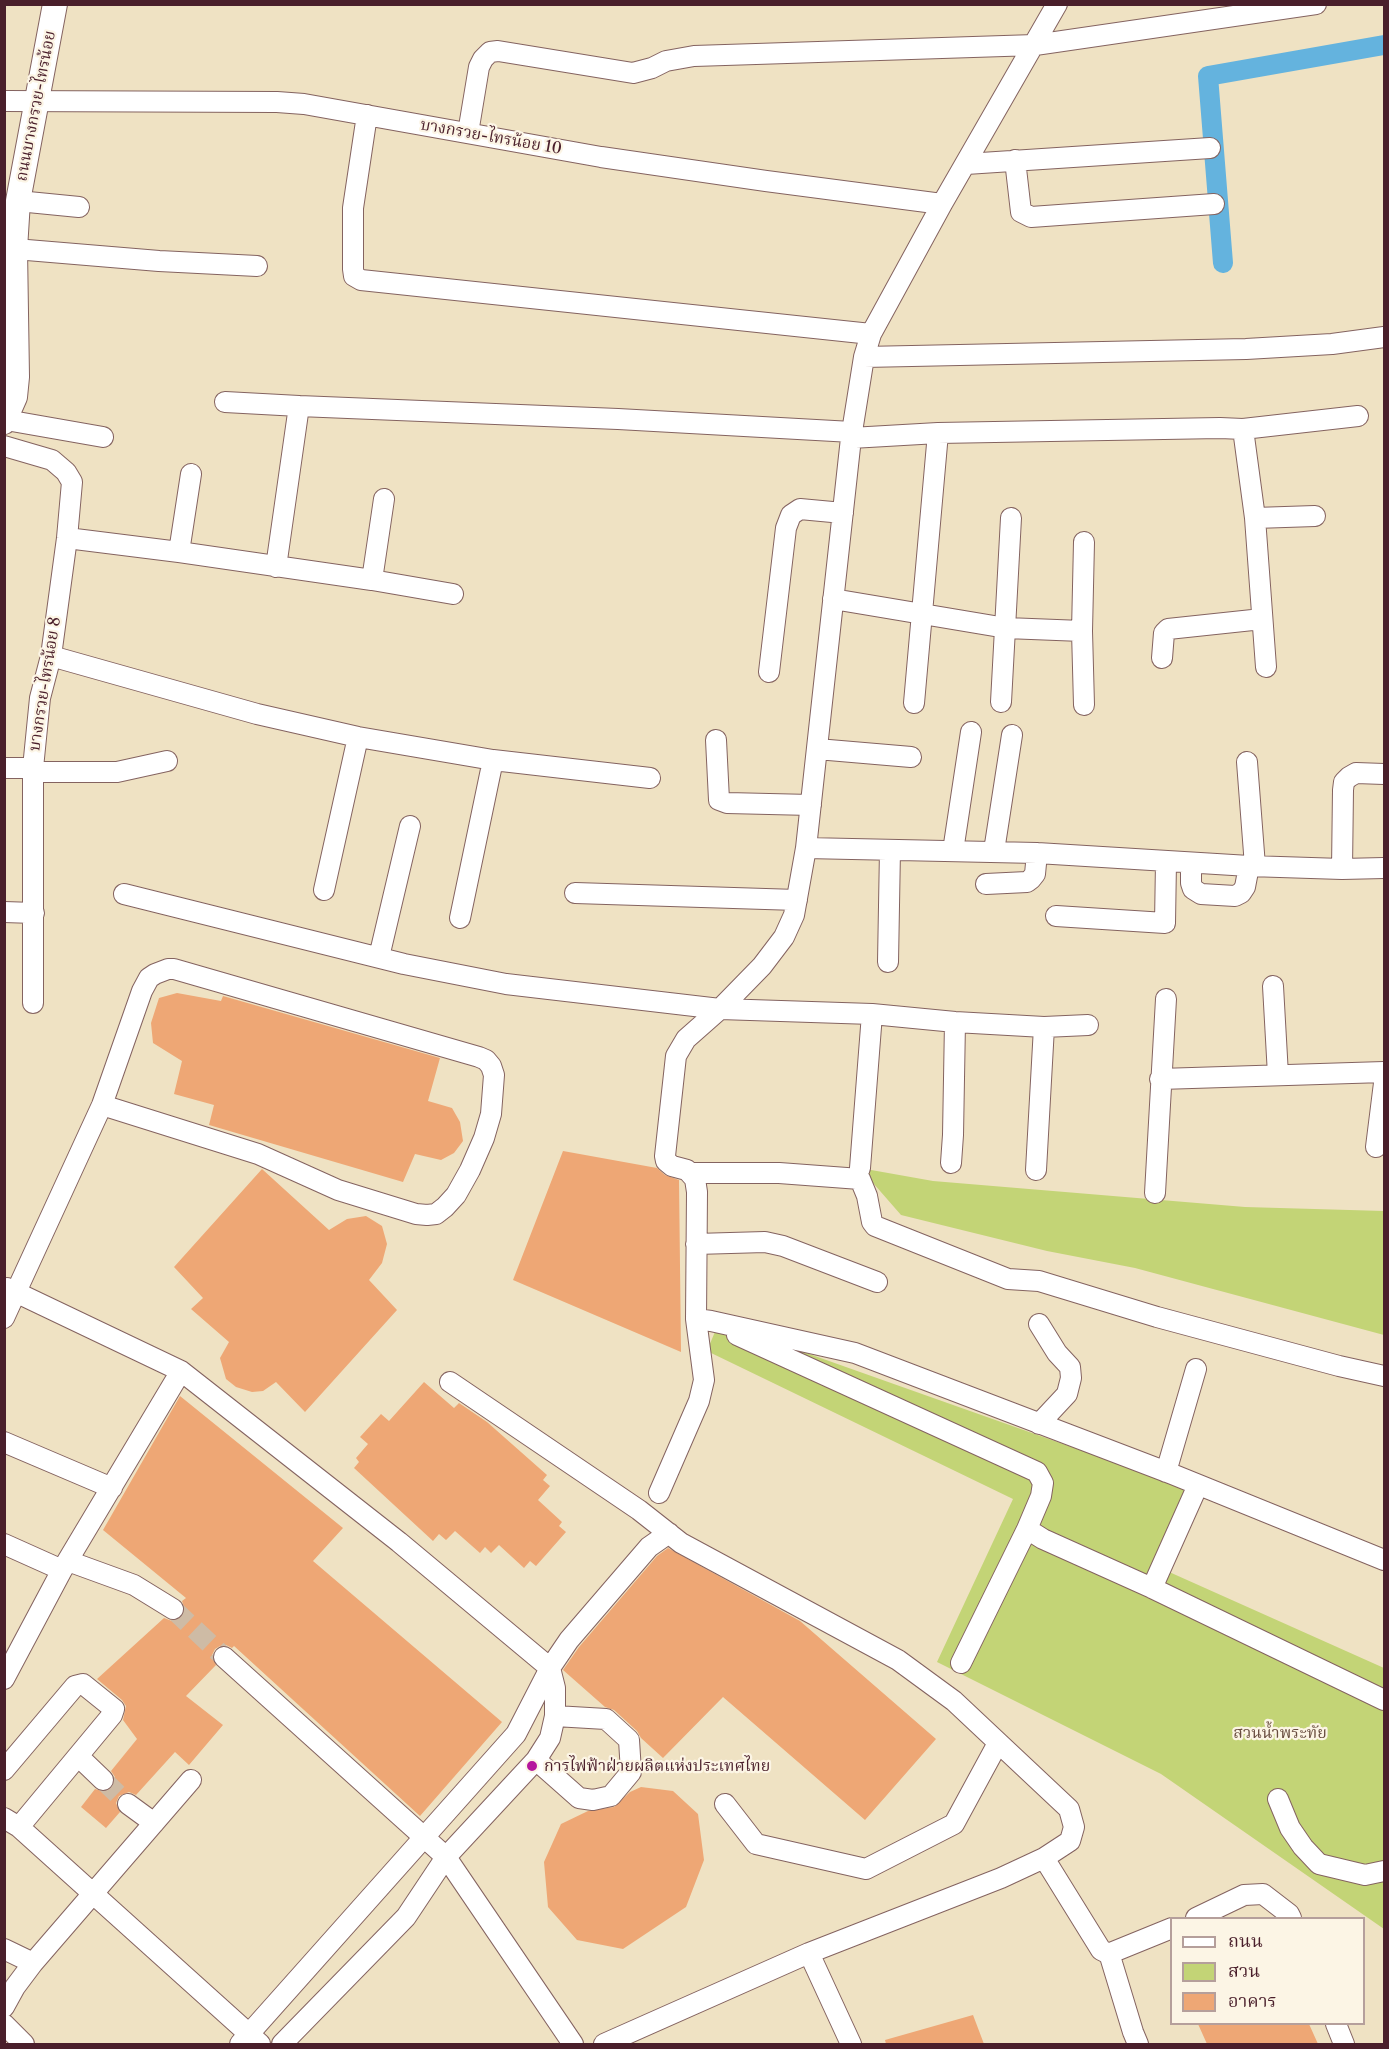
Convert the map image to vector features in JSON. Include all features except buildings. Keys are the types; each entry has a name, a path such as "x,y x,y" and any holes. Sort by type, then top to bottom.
{"main road":[{"name":"ถนนบางกรวย-ไทรน้อย","path":"5,421 15,397 17,377 14,195 38,101 55,4"}],"street":[{"path":"1057,4 942,204 871,334 864,357 851,435 806,848 794,915 784,937 762,966 720,1009 686,1039 676,1056 666,1161 672,1166 691,1173 779,1173 860,1179 875,1226 1008,1279 1039,1281 1157,1317 1384,1376"},
{"path":"468,133 479,67 490,52 498,51 633,73 652,69 666,61 694,56 1035,45 1316,4"},
{"name":"บางกรวย-ไทรน้อย 10","path":"4,101 304,104 601,157 766,182 942,204"},
{"path":"367,116 353,208 353,269 354,276 361,280 871,334"},
{"path":"966,164 1210,148"},
{"path":"1015,160 1020,212 1031,217 1214,204"},
{"path":"14,195 79,207"},
{"path":"15,249 159,261 257,266"},
{"path":"864,357 1246,349 1332,344 1384,337"},
{"path":"225,402 618,419 851,435 1243,429 1359,416"},
{"path":"276,567 298,406"},
{"path":"5,421 103,437"},
{"path":"1243,429 1255,519 1266,667"},
{"path":"914,703 938,433"},
{"name":"บางกรวย-ไทรน้อย 8","path":"4,446 52,460 66,472 72,482 51,656 40,698 33,770 33,1003"},
{"path":"179,552 191,474"},
{"path":"372,580 384,499"},
{"path":"769,672 786,528 791,516 800,509 843,513"},
{"path":"1255,519 1315,516"},
{"path":"1001,702 1011,518"},
{"path":"67,538 179,552 453,594"},
{"path":"1083,705 1084,542"},
{"path":"833,599 1006,628 1082,632"},
{"path":"1162,658 1164,633 1168,629 1262,619"},
{"path":"51,656 257,714 358,737 493,760 650,778"},
{"path":"953,851 971,732"},
{"path":"994,851 1012,735"},
{"path":"324,890 358,737"},
{"path":"716,740 719,800 728,803 811,805"},
{"path":"817,749 911,757"},
{"path":"460,918 493,760"},
{"path":"4,768 117,772 167,761"},
{"path":"1191,864 1193,889 1201,894 1235,896 1245,887 1252,866 1247,762"},
{"path":"1342,869 1344,783 1348,777 1356,774 1384,774"},
{"path":"379,957 410,826"},
{"path":"806,848 994,851 1191,864 1342,869 1384,868"},
{"path":"888,962 890,850"},
{"path":"986,884 1027,882 1035,874 1037,853"},
{"path":"1056,916 1165,923 1166,862"},
{"path":"574,893 797,900"},
{"path":"124,894 379,957 506,984 720,1009 872,1014 1044,1027 1088,1025"},
{"path":"4,912 34,913"},
{"path":"4,1318 11,1290 102,1106 145,984 155,974 168,969 479,1057 491,1066 494,1075 491,1114 484,1138 470,1170 456,1195 445,1207 436,1214 427,1215 416,1214 338,1191 258,1154 102,1106"},
{"path":"1273,986 1278,1075"},
{"path":"1155,1192 1166,999"},
{"path":"860,1168 872,1014"},
{"path":"951,1163 955,1022"},
{"path":"1036,1170 1044,1027"},
{"path":"1160,1078 1384,1072"},
{"path":"1376,1147 1384,1083"},
{"path":"659,1493 699,1401 704,1380 703,1320 696,1244 697,1192 695,1179 691,1173"},
{"path":"696,1244 765,1242 800,1252 877,1282"},
{"path":"11,1290 181,1371 399,1542 550,1668 555,1688 555,1716 550,1738 536,1760 446,1857 406,1917 282,2044"},
{"path":"703,1320 855,1353 1166,1472 1384,1560"},
{"path":"703,1320 1037,1472 1043,1483 1041,1496 961,1663"},
{"path":"1039,1324 1057,1353 1070,1368 1071,1378 1066,1394 1039,1424"},
{"path":"1166,1472 1196,1369"},
{"path":"4,1679 65,1566 181,1371"},
{"path":"450,1382 639,1510 681,1543 898,1660 954,1701 1069,1809 1074,1827 1070,1841 1044,1858 1001,1878 809,1953 604,2044"},
{"path":"4,1442 112,1488"},
{"path":"1152,1588 1198,1485"},
{"path":"1027,1529 1043,1539 1152,1588 1384,1700"},
{"path":"4,1770 75,1686 81,1683 114,1711 78,1756 12,1822 93,1893 250,2041 516,1734 550,1668 569,1640 649,1547 669,1533"},
{"path":"6,1549 134,1585 173,1609"},
{"path":"224,1657 446,1857 573,2044"},
{"path":"536,1760 579,1798 593,1800 611,1796 631,1772 629,1740 606,1719 555,1716"},
{"path":"725,1804 756,1844 866,1869 954,1824 998,1743"},
{"path":"78,1756 103,1780"},
{"path":"4,2007 15,1987 33,1963 191,1780"},
{"path":"1278,1798 1290,1828 1319,1864 1365,1875 1384,1871"},
{"path":"128,1804 154,1823"},
{"path":"1044,1858 1101,1950 1109,1953 1170,1930"},
{"path":"1198,1917 1244,1895 1263,1894 1290,1917"},
{"path":"4,1949 33,1963"},
{"path":"809,1953 851,2044"},
{"path":"1109,1953 1138,2044"},
{"path":"4,2024 24,2044"},
{"path":"1335,2025 1344,2044"}],"green space":[{"path":"860,1168 933,1181 1245,1207 1384,1211 1384,1335 1135,1268 1047,1251 901,1215"},
{"name":"สวนน้ำพระทัย","path":"719,1322 1190,1489 1158,1567 1384,1668 1384,1929 1161,1774 937,1662 1013,1499 707,1351"}],"waterway":[{"path":"1223,263 1208,76 1384,45"}],"tunnel":[{"path":"173,1609 224,1657"},
{"path":"103,1780 128,1804"}],"place":[{"name":"การไฟฟ้าฝ่ายผลิตแห่งประเทศไทย","path":"532,1766"}]}
